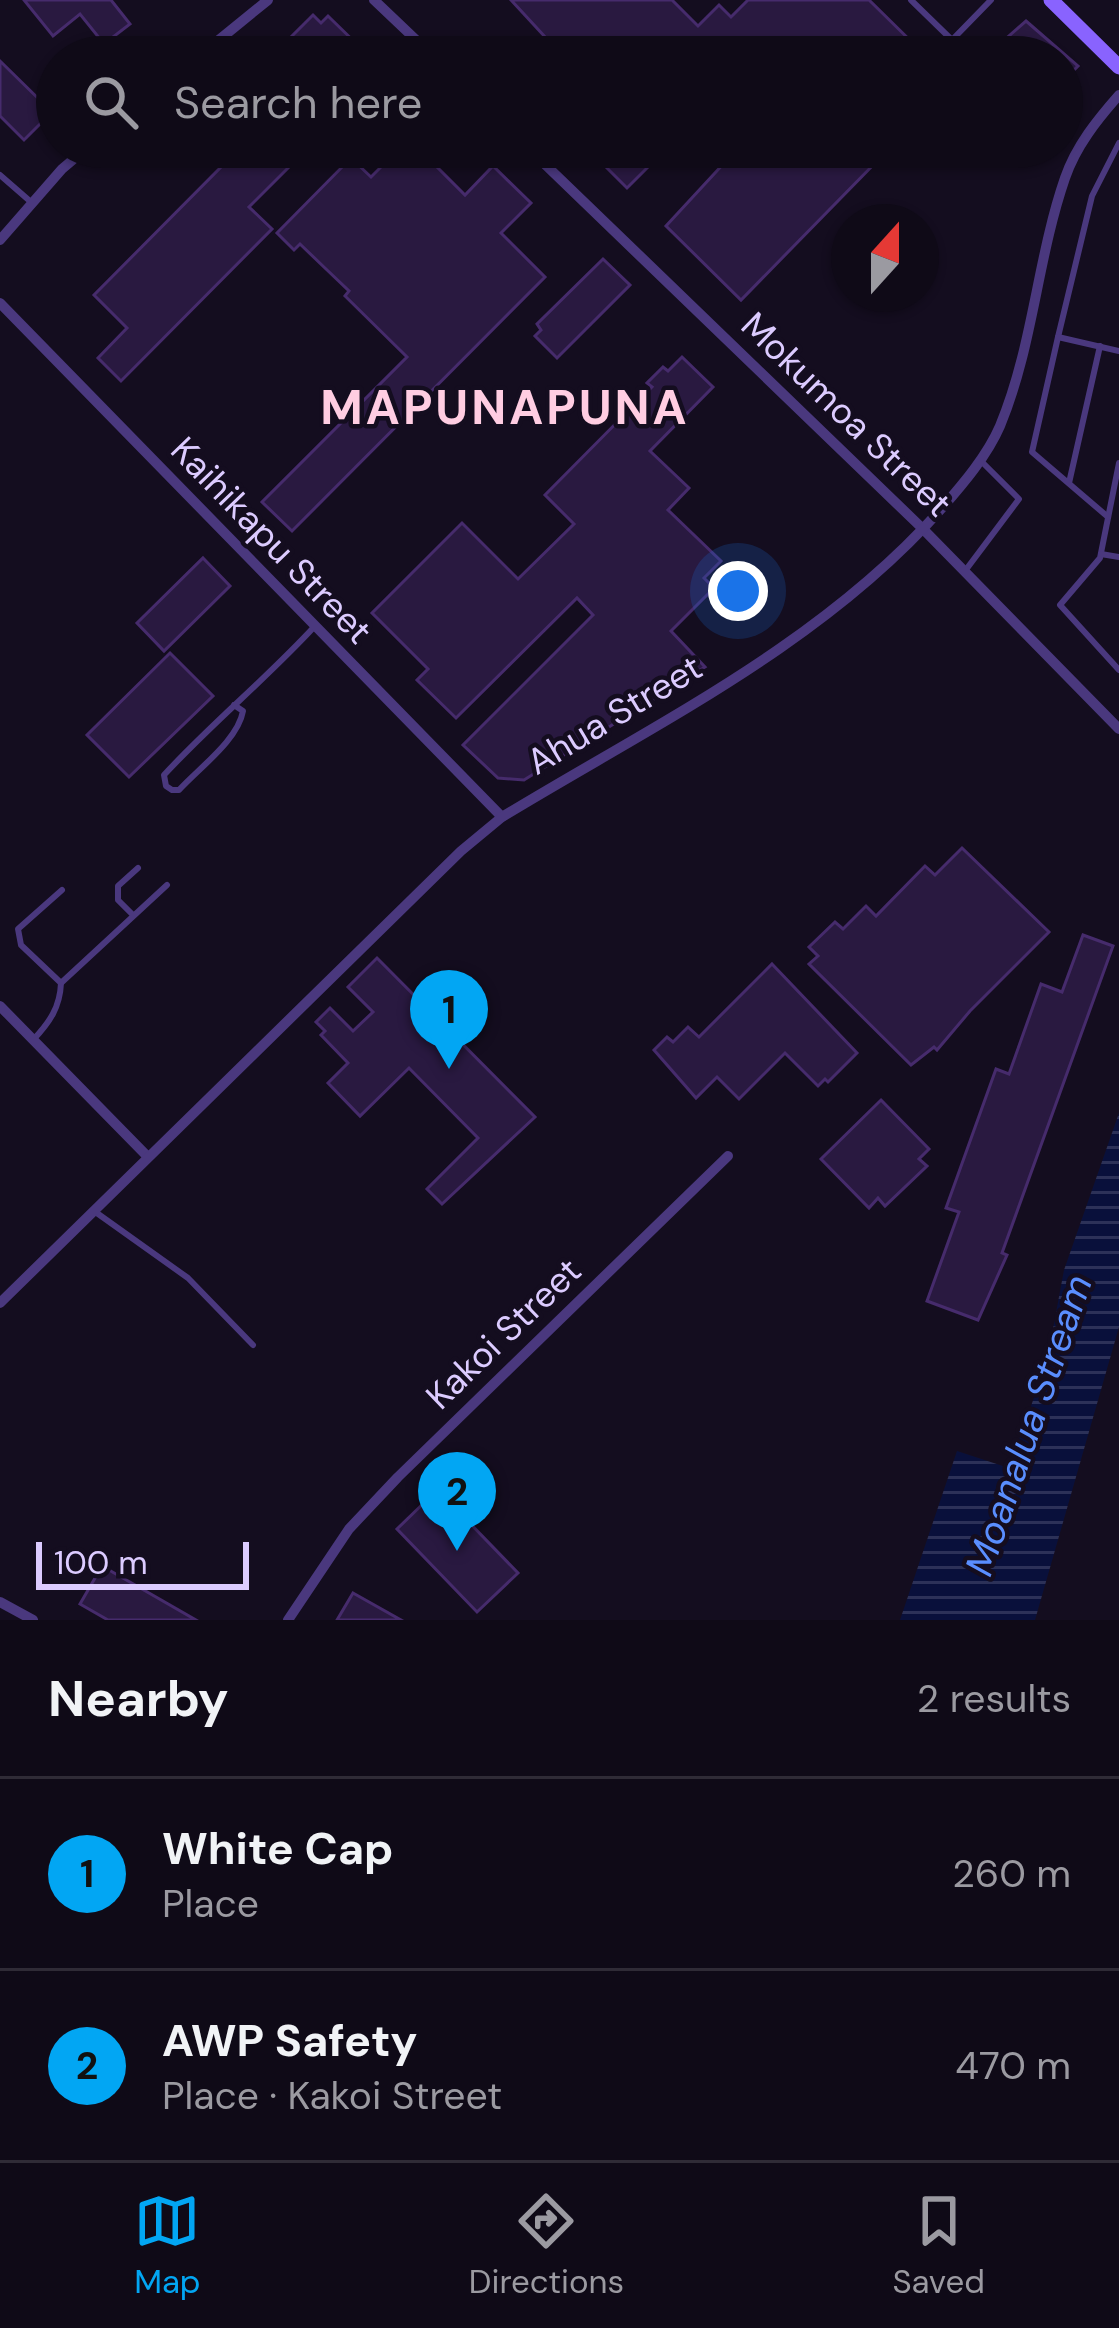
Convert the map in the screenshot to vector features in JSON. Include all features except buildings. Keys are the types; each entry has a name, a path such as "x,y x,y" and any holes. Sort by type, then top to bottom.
{"street":[{"path":"224,36 268,0"},
{"path":"374,0 412,36"},
{"path":"1051,0 1119,68"},
{"name":"Ahua Street","path":"1083,141 1119,95"},
{"path":"0,240 66,168"},
{"name":"Mokumoa Street","path":"549,168 923,529 1119,729"},
{"name":"Ahua Street","path":"0,1303 461,851 502,817 779,650 838,608 923,529 999,430 1069,168"},
{"name":"Kaihikapu Street","path":"0,303 502,817"},
{"path":"0,1006 148,1157"},
{"name":"Kakoi Street","path":"288,1620 349,1529 398,1477 728,1156"},
{"path":"0,1602 33,1620"}],"lane":[{"path":"911,0 948,36"},
{"path":"956,36 991,0"},
{"path":"1108,517 1032,452 1092,196 1119,142"},
{"path":"0,175 31,202"},
{"path":"1058,338 1119,350"},
{"path":"1069,484 1100,346"},
{"path":"965,572 1018,500 980,460"},
{"path":"1119,463 1101,554 1060,605 1119,670"},
{"path":"1101,554 1119,557"},
{"path":"234,705 243,711 243,718 231,734 179,790 166,786 164,775 234,705 314,627"},
{"path":"133,915 118,900 118,886 138,868"},
{"path":"33,1040 55,1012 61,983 167,884"},
{"path":"61,983 20,945 18,929 62,890"},
{"path":"94,1211 188,1278 253,1345"}],"water":[{"name":"Moanalua Stream","path":"1119,1113 1119,1327 1035,1620 900,1620 957,1451 1009,1468 1047,1361 1064,1270"}],"place":[{"name":"White Cap","path":"449,1069"},
{"name":"AWP Safety","path":"457,1551"}],"district":[{"name":"MAPUNAPUNA","path":"505,407"}]}
